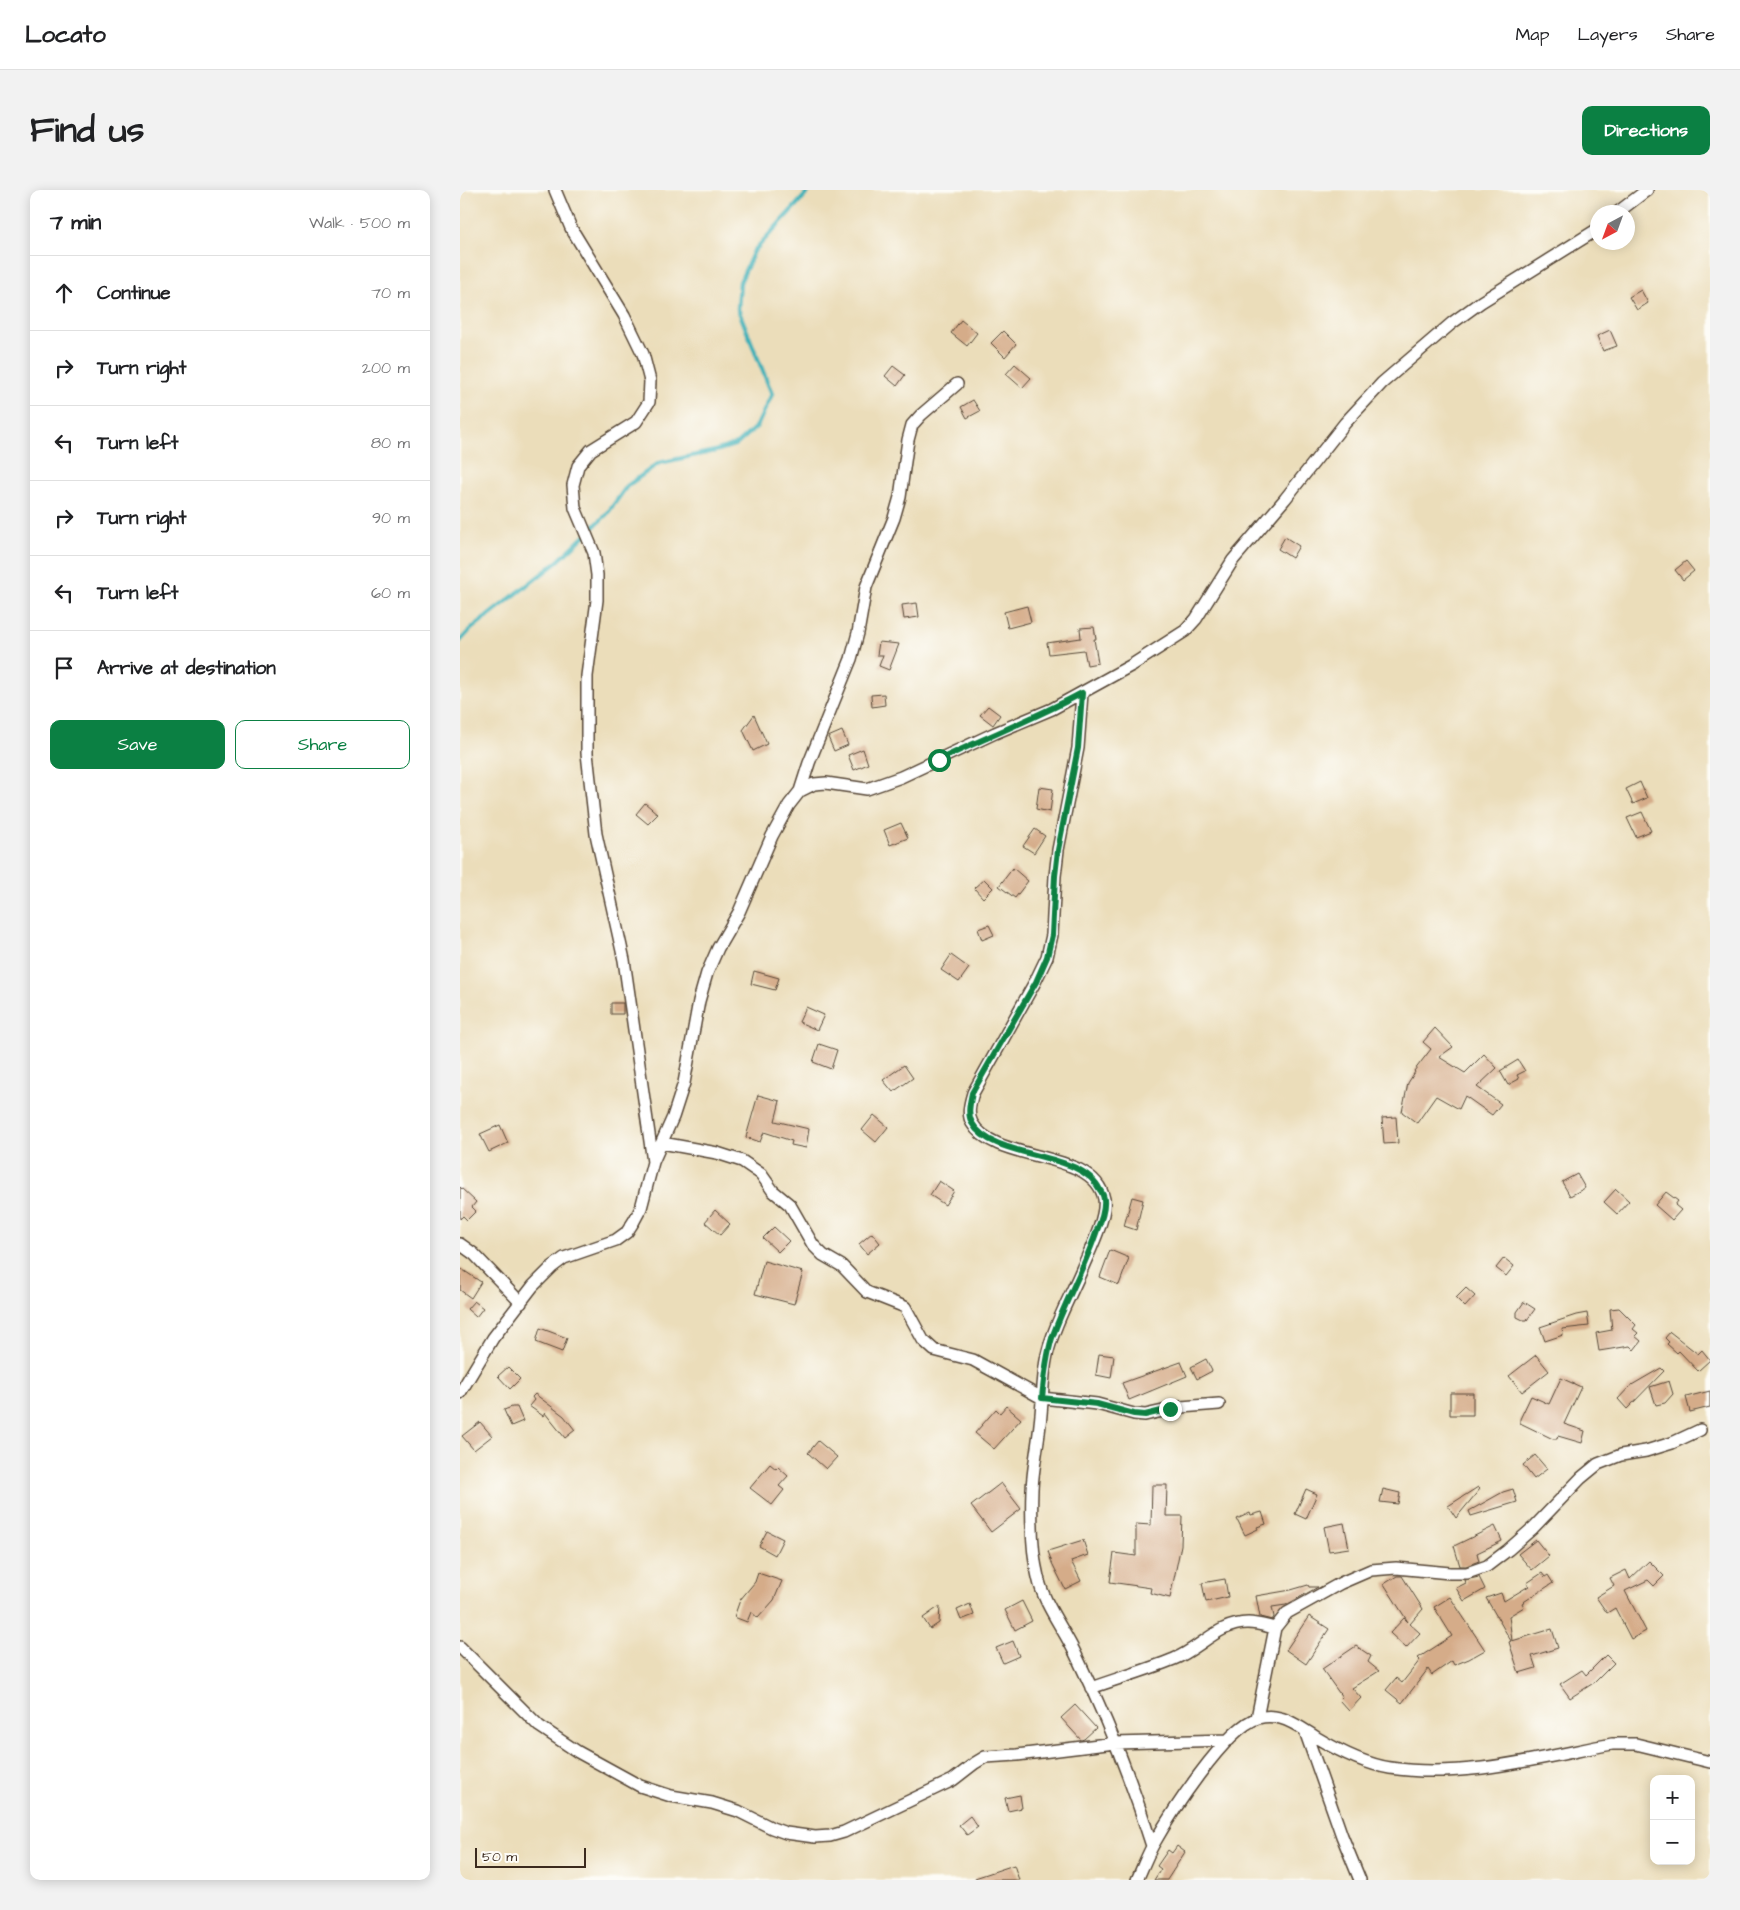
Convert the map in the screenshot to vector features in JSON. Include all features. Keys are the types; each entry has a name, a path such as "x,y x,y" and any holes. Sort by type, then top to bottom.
{"street":[{"path":"555,190 571,228 624,315 643,354 650,381 649,402 636,422 591,450 578,466 573,485 575,508 594,553 597,576 597,600 587,676 586,753 596,834 624,960 653,1162"},
{"path":"1627,205 1647,190"},
{"path":"800,791 814,784 826,783 867,789 882,785 1052,709 1132,665 1185,631 1196,619 1233,560 1285,499 1345,423 1382,384 1452,324 1481,302 1590,234"},
{"path":"460,1393 494,1338 533,1286 564,1258 616,1240 627,1232 641,1208 653,1162 673,1117 684,1083 699,1001 707,973 718,948 739,912 772,836 800,791 809,763 851,659 858,633 866,587 894,518 900,497 912,425 920,415 958,384"},
{"path":"1082,693 1078,748 1057,859 1052,935 1047,957 1036,982 972,1093 969,1108 972,1123 984,1136 1002,1146 1056,1160 1075,1168 1089,1177 1100,1188 1104,1200 1103,1214 1092,1246 1049,1349 1032,1492 1034,1560 1044,1596 1076,1654 1133,1785 1152,1846"},
{"path":"662,1143 717,1153 742,1161 761,1174 773,1191 790,1205 812,1245 823,1255 842,1266 867,1292 905,1307 923,1340 940,1353 973,1360 1042,1398 1097,1404 1145,1415 1181,1407 1219,1404"},
{"path":"460,1244 474,1254 521,1303"},
{"path":"1257,1718 1275,1628 1287,1613 1342,1583 1371,1570 1390,1568 1458,1573 1487,1566 1533,1528 1581,1478 1598,1464 1620,1456 1672,1443 1700,1430"},
{"path":"1091,1688 1190,1652 1226,1627 1251,1623 1275,1628"},
{"path":"460,1647 539,1726 610,1771 640,1786 663,1793 712,1803 738,1811 772,1828 805,1835 830,1836 844,1832 953,1780 985,1757 1115,1743 1228,1740"},
{"path":"1137,1880 1152,1846 1187,1791 1228,1740 1246,1724 1257,1718 1270,1716 1282,1718 1364,1761 1389,1768 1456,1771 1612,1744 1636,1744 1710,1762"},
{"path":"1305,1731 1342,1836 1360,1880"}],"building":[{"path":"1641,290 1648,303 1637,310 1629,297"},
{"path":"961,320 977,333 967,346 951,333"},
{"path":"1610,330 1617,346 1603,351 1597,336"},
{"path":"1003,331 1016,344 1005,357 991,343"},
{"path":"1015,364 1031,378 1022,388 1006,374"},
{"path":"893,366 905,375 897,386 885,376"},
{"path":"973,400 980,411 967,418 961,407"},
{"path":"1285,537 1299,546 1292,558 1278,549"},
{"path":"1686,561 1694,571 1683,580 1675,570"},
{"path":"917,603 919,617 904,619 902,605"},
{"path":"1027,606 1031,622 1008,628 1004,612"},
{"path":"1094,627 1098,663 1087,665 1084,650 1049,654 1047,643 1081,638 1080,628"},
{"path":"879,642 899,644 889,670 879,666 883,655 877,655"},
{"path":"884,694 885,705 872,707 871,695"},
{"path":"988,706 1000,715 993,725 980,715"},
{"path":"754,715 767,744 753,751 743,730"},
{"path":"842,731 848,745 834,751 828,737"},
{"path":"863,749 868,764 854,770 848,755"},
{"path":"1640,782 1647,798 1633,804 1626,789"},
{"path":"1039,787 1053,789 1050,812 1036,809"},
{"path":"645,803 658,814 648,824 636,814"},
{"path":"1642,812 1651,831 1636,837 1627,818"},
{"path":"901,823 908,838 890,845 884,830"},
{"path":"1035,829 1045,836 1034,853 1023,846"},
{"path":"1013,868 1028,881 1015,898 999,886"},
{"path":"984,879 993,888 983,898 974,888"},
{"path":"989,925 994,935 982,940 978,929"},
{"path":"951,955 969,968 959,982 941,970"},
{"path":"754,971 779,978 775,990 751,984"},
{"path":"611,1003 623,1003 623,1014 611,1014"},
{"path":"806,1007 824,1015 817,1030 799,1022"},
{"path":"1435,1028 1453,1047 1439,1057 1465,1073 1484,1054 1497,1068 1477,1087 1501,1104 1492,1115 1465,1096 1459,1109 1436,1096 1417,1123 1402,1112 1408,1083 1414,1071 1431,1049 1423,1042"},
{"path":"819,1044 837,1050 831,1069 813,1062"},
{"path":"1518,1060 1525,1071 1517,1075 1519,1079 1508,1085 1500,1071"},
{"path":"904,1065 913,1078 893,1092 883,1080"},
{"path":"758,1095 780,1101 775,1121 809,1129 806,1148 791,1145 792,1141 764,1132 760,1142 746,1137"},
{"path":"874,1115 888,1127 876,1142 862,1130"},
{"path":"1396,1117 1398,1143 1384,1144 1382,1118"},
{"path":"500,1125 508,1143 489,1152 480,1134"},
{"path":"1577,1174 1585,1188 1570,1196 1562,1182"},
{"path":"939,1181 954,1191 945,1205 930,1195"},
{"path":"460,1187 476,1202 472,1207 476,1211 467,1220 463,1216 460,1219"},
{"path":"1616,1189 1629,1201 1617,1214 1604,1202"},
{"path":"1666,1192 1678,1201 1675,1205 1681,1210 1672,1220 1655,1205"},
{"path":"1132,1197 1143,1200 1136,1230 1124,1226"},
{"path":"715,1210 730,1224 720,1235 705,1222"},
{"path":"774,1227 789,1241 778,1252 763,1238"},
{"path":"872,1233 880,1243 867,1254 859,1244"},
{"path":"1110,1250 1129,1258 1119,1285 1100,1277"},
{"path":"1504,1258 1514,1266 1506,1276 1496,1268"},
{"path":"764,1261 803,1272 794,1304 755,1294"},
{"path":"460,1268 481,1282 471,1298 460,1290"},
{"path":"1466,1288 1475,1296 1465,1307 1456,1298"},
{"path":"474,1301 483,1308 476,1317 467,1309"},
{"path":"1524,1302 1535,1309 1527,1320 1517,1317 1517,1312"},
{"path":"1619,1308 1636,1325 1633,1329 1638,1333 1635,1336 1641,1341 1634,1350 1630,1346 1599,1351 1596,1333 1612,1330 1610,1309"},
{"path":"1587,1313 1589,1326 1562,1329 1563,1335 1545,1341 1540,1327"},
{"path":"540,1328 567,1338 562,1352 536,1342"},
{"path":"1670,1332 1698,1354 1702,1350 1710,1360 1698,1371 1679,1351 1677,1353 1667,1344 1669,1342 1665,1338"},
{"path":"1099,1354 1114,1356 1111,1378 1096,1375"},
{"path":"1536,1355 1549,1371 1522,1392 1509,1376"},
{"path":"1206,1359 1212,1371 1197,1379 1191,1367"},
{"path":"1181,1362 1187,1376 1129,1400 1122,1383"},
{"path":"508,1367 520,1379 510,1389 498,1376"},
{"path":"1661,1368 1664,1371 1627,1409 1618,1399 1630,1386"},
{"path":"1561,1378 1581,1387 1564,1424 1585,1431 1582,1443 1558,1436 1557,1439 1553,1439 1520,1423 1520,1419 1531,1396 1549,1404"},
{"path":"1669,1381 1673,1394 1665,1403 1656,1405 1650,1387"},
{"path":"1710,1391 1710,1407 1690,1412 1686,1397"},
{"path":"1450,1393 1473,1393 1473,1415 1450,1415"},
{"path":"535,1394 564,1416 575,1430 565,1438 545,1413 543,1416 529,1406 534,1400 532,1397"},
{"path":"1006,1406 1021,1419 994,1449 975,1433 996,1409 1000,1413"},
{"path":"517,1407 523,1421 511,1426 504,1410"},
{"path":"480,1422 492,1436 474,1450 462,1436"},
{"path":"818,1441 837,1457 826,1469 808,1453"},
{"path":"1535,1455 1547,1469 1534,1479 1523,1465"},
{"path":"770,1464 776,1469 778,1467 788,1476 779,1486 784,1490 772,1505 750,1488"},
{"path":"1001,1483 1021,1509 991,1532 971,1506"},
{"path":"1152,1485 1167,1485 1166,1516 1182,1516 1181,1545 1170,1598 1150,1593 1151,1588 1110,1582 1114,1553 1136,1556 1136,1524 1151,1525"},
{"path":"1478,1487 1480,1489 1456,1518 1448,1506"},
{"path":"1306,1489 1317,1494 1306,1519 1295,1514"},
{"path":"1383,1489 1400,1493 1398,1504 1380,1502"},
{"path":"1513,1489 1517,1502 1471,1516 1469,1511 1503,1492"},
{"path":"1262,1512 1266,1524 1257,1527 1258,1529 1245,1535 1237,1519 1250,1513 1251,1515"},
{"path":"1344,1523 1349,1548 1329,1551 1324,1527"},
{"path":"1495,1526 1502,1541 1477,1553 1479,1561 1466,1566 1460,1566 1454,1546"},
{"path":"767,1531 783,1539 775,1555 759,1546"},
{"path":"1083,1540 1088,1555 1071,1561 1081,1581 1065,1589 1048,1551"},
{"path":"1536,1540 1549,1556 1532,1570 1518,1554"},
{"path":"1649,1561 1664,1576 1654,1586 1648,1580 1625,1591 1646,1631 1631,1639 1615,1608 1607,1613 1596,1597 1614,1586 1610,1578 1626,1570 1630,1579"},
{"path":"758,1573 782,1581 774,1600 758,1618 751,1612 747,1622 734,1617 740,1600 755,1582"},
{"path":"1542,1573 1545,1577 1548,1575 1553,1583 1522,1603 1524,1607 1509,1616 1512,1641 1552,1629 1558,1648 1532,1656 1536,1668 1519,1673 1509,1642 1511,1641 1486,1598 1501,1593 1504,1601 1529,1586 1527,1583"},
{"path":"1397,1576 1402,1576 1423,1609 1410,1624 1420,1633 1406,1648 1390,1633 1404,1618 1408,1622 1384,1584"},
{"path":"1479,1577 1485,1589 1464,1601 1456,1588 1466,1583 1465,1580"},
{"path":"1225,1579 1228,1597 1206,1602 1202,1583"},
{"path":"1308,1585 1309,1587 1318,1587 1286,1605 1272,1607 1274,1617 1272,1620 1260,1617 1256,1596"},
{"path":"1450,1597 1485,1650 1454,1665 1452,1661 1432,1675 1428,1669 1402,1703 1386,1690 1396,1678 1402,1683 1420,1660 1418,1658 1452,1636 1434,1607"},
{"path":"1022,1601 1032,1621 1015,1630 1005,1610"},
{"path":"970,1604 974,1615 961,1620 957,1610"},
{"path":"940,1606 939,1623 930,1629 923,1618"},
{"path":"1309,1616 1329,1629 1306,1664 1286,1650"},
{"path":"1013,1641 1019,1656 1003,1663 996,1648"},
{"path":"1356,1646 1371,1656 1368,1662 1379,1671 1352,1688 1361,1698 1349,1711 1339,1700 1342,1697 1322,1669"},
{"path":"1606,1655 1614,1663 1595,1682 1570,1698 1560,1684 1582,1670 1586,1675"},
{"path":"1075,1705 1096,1728 1081,1740 1061,1718"},
{"path":"1020,1795 1022,1808 1008,1811 1005,1798"},
{"path":"970,1816 978,1827 967,1835 959,1825"},
{"path":"1177,1846 1185,1852 1167,1880 1154,1880 1161,1869 1157,1866 1168,1850 1172,1853"},
{"path":"1014,1865 1019,1880 975,1880 975,1878"}],"waterway":[{"path":"460,641 471,629 557,562 607,514 627,486 659,463 715,451 737,444 757,426 772,394 738,309 740,282 754,251 810,190"}],"route":[{"path":"939,760 995,733 1052,709 1082,693 1078,748 1058,850 1052,935 1047,957 1036,982 972,1093 969,1108 972,1123 984,1136 1002,1146 1056,1160 1075,1168 1089,1177 1100,1188 1104,1200 1103,1214 1092,1246 1053,1336 1047,1355 1042,1398 1110,1406 1134,1414 1145,1415 1170,1409"}]}
